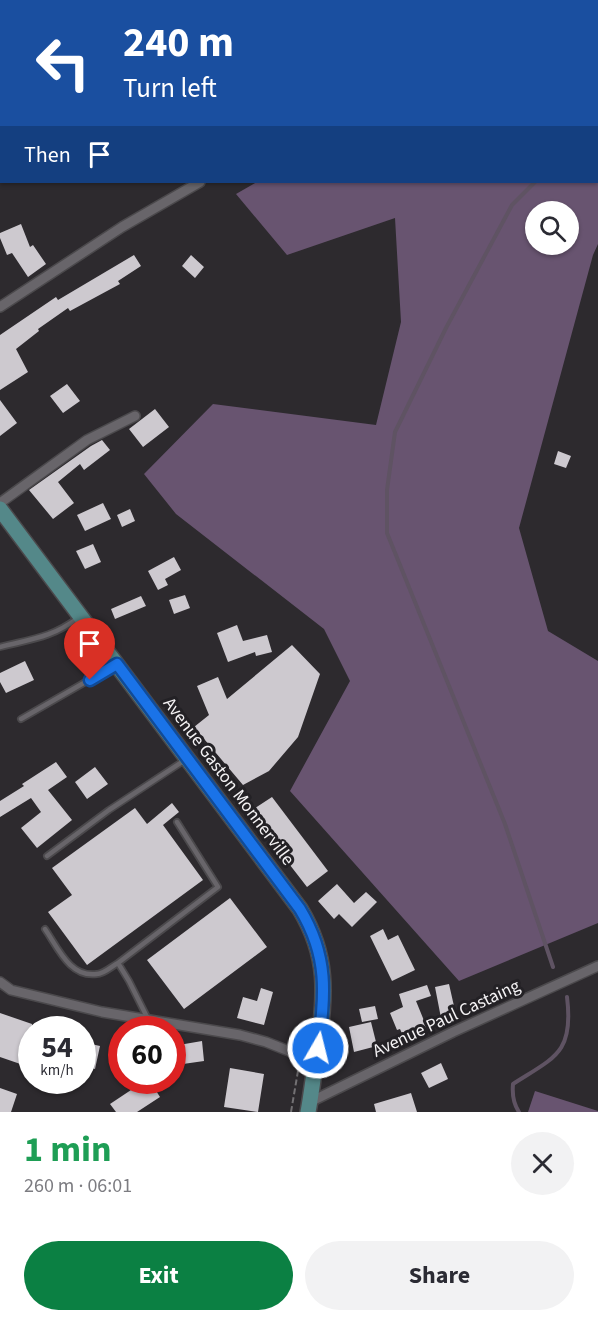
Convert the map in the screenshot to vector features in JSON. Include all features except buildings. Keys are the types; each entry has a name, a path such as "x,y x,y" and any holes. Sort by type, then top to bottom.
{"main road":[{"name":"Avenue Gaston Monnerville","path":"0,509 300,909 316,939 321,957 324,1005 309,1107"}],"street":[{"path":"0,307 122,227 198,183"},
{"path":"0,503 81,444 135,416"},
{"name":"Avenue Paul Castaing","path":"309,1107 453,1032 598,966"},
{"path":"0,982 11,990 126,1016"},
{"path":"186,1026 266,1042 294,1053 314,1069"}],"lane":[{"path":"0,647 59,631 80,616"},
{"path":"21,719 117,664"},
{"path":"47,856 109,810 187,759"},
{"path":"45,929 70,966 80,974 99,975 218,887 177,822"},
{"path":"118,963 147,1016"}],"path":[{"path":"291,1112 307,1016"}],"shaded area":[{"path":"255,183 598,183 598,244 593,255 519,528 548,631 598,661 598,923 459,981 290,791 350,681 324,629 176,514 144,474 213,404 376,425 401,322 395,218 287,255 236,194"},
{"path":"535,1091 598,1111 598,1112 528,1112"}],"waterway":[{"path":"534,183 512,205 446,328 395,432 387,490 387,533 505,824 553,967"},
{"path":"519,1112 513,1099 513,1084 550,1059 564,1042 568,1016 567,997"}],"route":[{"path":"90,680 117,664 309,923 316,939 324,970 324,1005 318,1048"}]}
